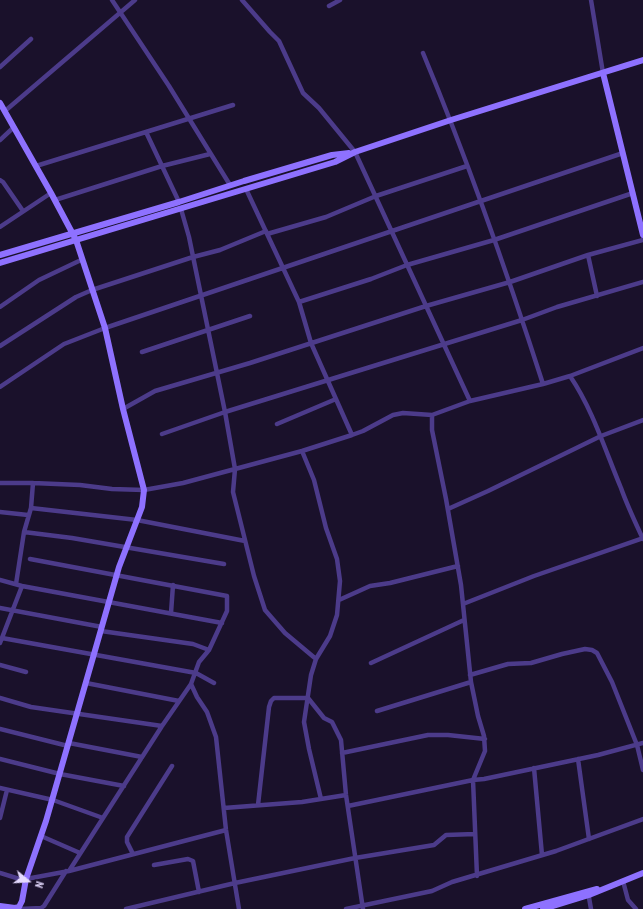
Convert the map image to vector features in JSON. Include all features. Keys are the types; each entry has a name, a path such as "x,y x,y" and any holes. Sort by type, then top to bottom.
{"street":[{"path":"112,0 230,185"},
{"path":"5,111 135,0"},
{"path":"242,0 279,41 303,93 319,108 355,152 470,401"},
{"path":"329,6 340,0"},
{"path":"590,0 604,72 643,235"},
{"path":"0,67 31,40"},
{"path":"423,52 451,120 510,282 543,384"},
{"path":"0,263 335,162 355,152 451,120 643,60"},
{"path":"0,103 73,232 76,240 81,260 105,328 123,409 144,490 142,507 109,601 53,800 26,880 22,901 19,908"},
{"path":"36,166 233,105"},
{"path":"0,140 14,127"},
{"path":"146,132 180,202"},
{"path":"0,255 332,155 355,152"},
{"path":"0,387 64,344 105,328 623,153"},
{"path":"55,200 162,166 210,154"},
{"path":"0,346 76,297 92,290 193,257 220,250 267,232 326,217 376,196 467,166"},
{"path":"1,182 23,211"},
{"path":"246,189 284,267 299,302 311,343 352,435"},
{"path":"0,227 51,193"},
{"path":"299,302 372,279 407,265 494,240 633,193"},
{"path":"181,209 189,237 225,412 235,469 233,492 254,576 265,610 285,633 316,659"},
{"path":"123,409 155,391 426,306 510,282 588,254 643,240"},
{"path":"588,254 598,296"},
{"path":"0,307 39,280 81,260"},
{"path":"162,434 225,412 643,282"},
{"path":"142,352 250,316"},
{"path":"0,483 33,483 144,490 206,478 352,435 363,431 393,415 403,413 432,415 470,401 543,384 570,376 643,348"},
{"path":"463,604 534,576 643,538 620,488 601,436 580,389 570,376"},
{"path":"276,424 336,399"},
{"path":"432,415 432,430 458,566 470,682 484,738 485,751 473,780 477,876"},
{"path":"448,509 601,436 643,420"},
{"path":"302,450 314,480 326,528 337,559 340,581 337,615 330,636 316,659 311,675 304,722 321,799"},
{"path":"16,584 24,532 31,508 33,483"},
{"path":"31,508 137,520 245,541"},
{"path":"0,512 28,515"},
{"path":"24,532 72,538 224,564"},
{"path":"0,906 14,908 41,908 44,906 191,684 199,662 209,650 227,611 227,596 30,559"},
{"path":"339,600 370,586 390,583 458,566"},
{"path":"0,580 22,586 222,623"},
{"path":"22,586 1,640 95,654 196,673 214,683"},
{"path":"171,613 173,586"},
{"path":"0,608 102,629 193,644 209,650"},
{"path":"371,663 464,620"},
{"path":"470,675 508,664 531,663 562,654 592,650 597,653 603,663 637,745 643,770"},
{"path":"0,665 26,672"},
{"path":"377,711 470,682"},
{"path":"86,683 180,700"},
{"path":"191,684 197,697 207,712 216,737 226,830 239,909"},
{"path":"0,698 31,707 162,726"},
{"path":"258,805 269,707 271,701 274,698 308,698"},
{"path":"308,698 324,718 332,722 341,740 346,794 362,908"},
{"path":"0,729 68,745 142,757"},
{"path":"342,753 428,735 484,738"},
{"path":"348,806 578,759 643,743"},
{"path":"0,758 60,774 124,786"},
{"path":"578,759 589,839"},
{"path":"133,854 127,842 130,831 172,766"},
{"path":"534,768 542,855"},
{"path":"0,788 53,800 103,818"},
{"path":"0,818 7,790"},
{"path":"224,808 302,802 346,794"},
{"path":"346,909 362,908 414,894 432,891 452,882 477,876 542,855 643,819"},
{"path":"0,873 26,880 67,871 226,830"},
{"path":"126,909 235,883 355,858 434,845 446,835 475,834"},
{"path":"41,836 80,853"},
{"path":"154,865 188,859 192,860 199,892"},
{"path":"543,909 643,873"},
{"path":"623,881 628,900 636,909"},
{"path":"525,909 589,893"},
{"path":"589,893 591,909"}]}
